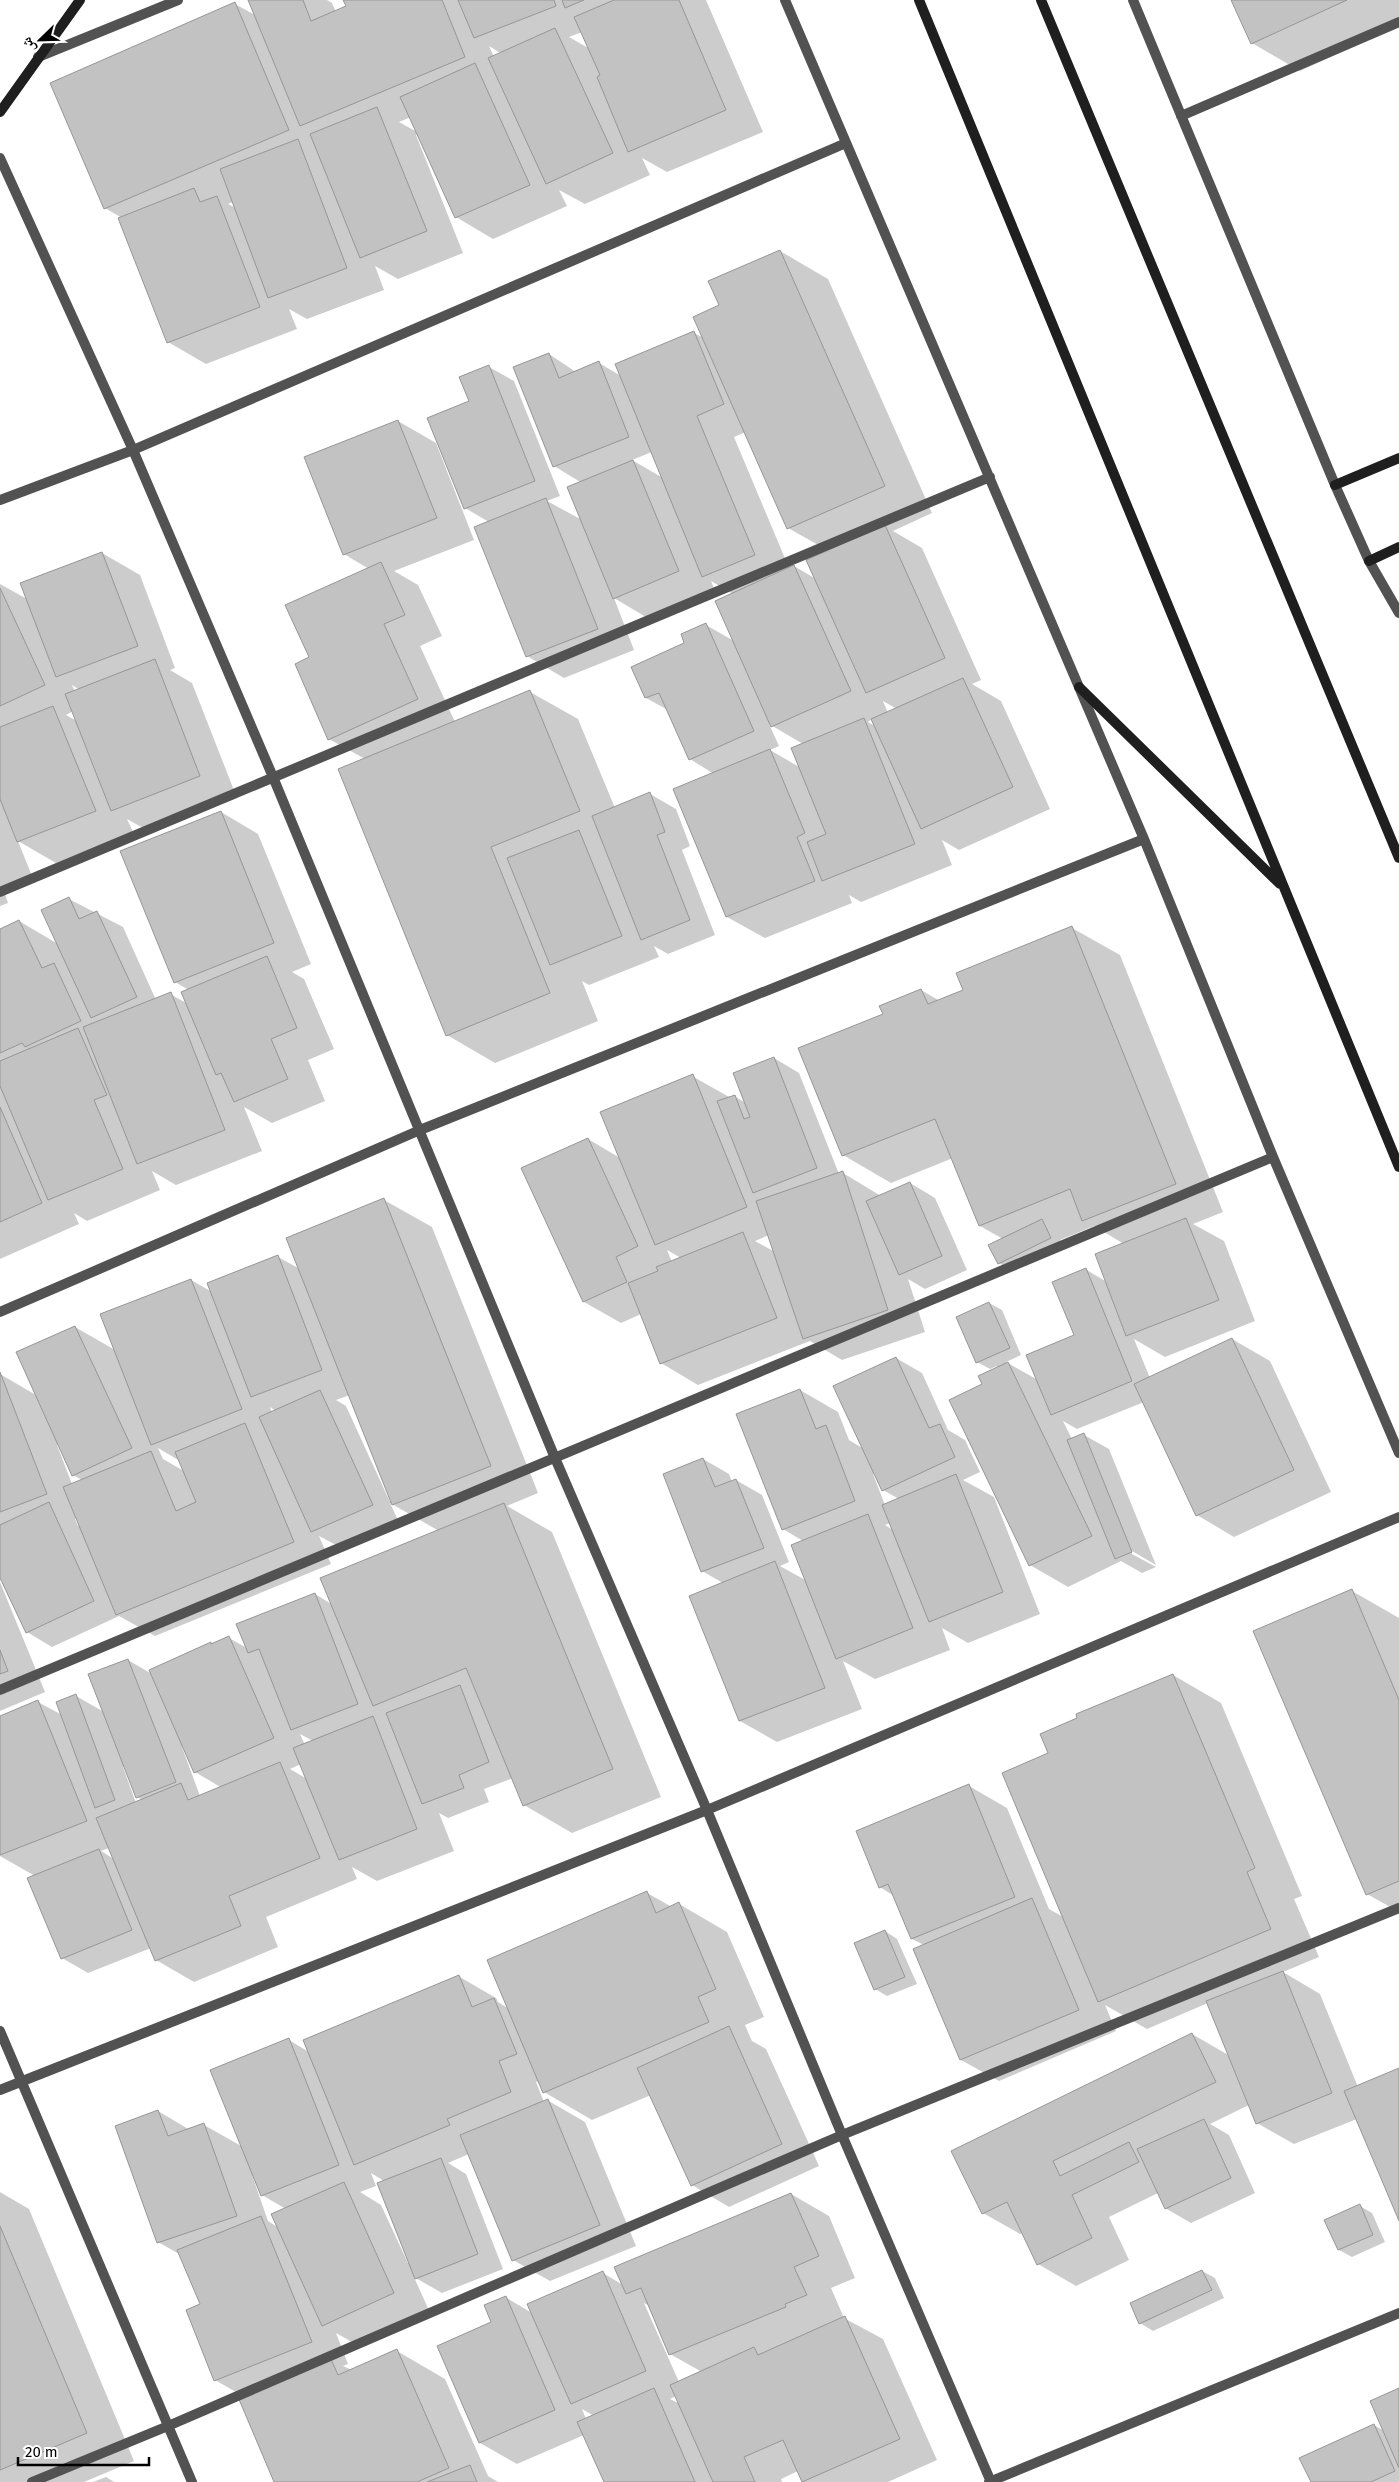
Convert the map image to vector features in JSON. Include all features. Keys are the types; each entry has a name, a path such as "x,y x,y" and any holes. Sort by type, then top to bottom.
{"street":[{"path":"0,112 80,0"},
{"path":"38,57 178,0"},
{"path":"785,0 1144,839 1273,1157 1399,1453"},
{"path":"919,0 1399,1167"},
{"path":"1041,0 1399,858"},
{"path":"1133,0 1335,486 1369,561 1399,613"},
{"path":"1181,116 1399,22"},
{"path":"0,500 133,450 846,143"},
{"path":"0,158 133,450 273,777 555,1458 707,1810 842,2135 990,2482 1399,2313"},
{"path":"1335,486 1399,458"},
{"path":"0,892 990,476"},
{"path":"1369,561 1399,547"},
{"path":"1079,687 1284,887"},
{"path":"0,1312 420,1130 1144,839"},
{"path":"0,1690 1273,1157"},
{"path":"0,2090 707,1810 1399,1517"},
{"path":"32,2482 168,2426 842,2135 1399,1908"},
{"path":"0,2032 192,2482"}],"building":[{"path":"248,0 303,0 311,21 346,6 343,0 442,0 465,57 300,126"},
{"path":"458,0 554,0 556,6 474,38"},
{"path":"562,0 584,0 565,8"},
{"path":"614,0 679,0 726,110 628,152 597,77 600,75 574,17"},
{"path":"1231,0 1347,0 1251,44"},
{"path":"235,2 289,130 104,209 50,83"},
{"path":"555,28 613,153 546,184 488,58"},
{"path":"475,63 530,185 455,218 400,97"},
{"path":"377,107 427,231 360,258 310,134"},
{"path":"298,139 347,268 268,298 220,169"},
{"path":"194,188 200,202 217,196 260,307 167,343 118,218"},
{"path":"780,250 885,486 787,529 693,317 719,305 708,281"},
{"path":"694,331 724,404 697,416 755,555 702,577 615,364"},
{"path":"549,353 559,378 599,361 629,437 553,467 513,367"},
{"path":"489,365 535,481 464,509 427,418 469,401 459,377"},
{"path":"398,420 437,518 343,555 304,457"},
{"path":"633,460 679,571 613,599 567,487"},
{"path":"546,498 598,629 526,657 474,527"},
{"path":"885,525 945,658 866,693 806,560"},
{"path":"102,552 138,646 56,677 20,583"},
{"path":"381,562 405,615 384,624 418,699 328,740 295,664 309,657 285,605"},
{"path":"794,565 851,691 771,727 715,601"},
{"path":"0,588 45,685 0,706"},
{"path":"706,623 754,731 689,760 659,693 645,698 631,667 684,643 681,634"},
{"path":"155,659 200,776 111,811 65,694"},
{"path":"963,678 1013,787 921,829 871,719"},
{"path":"530,690 580,811 491,847 550,993 446,1036 338,769"},
{"path":"53,706 96,811 17,842 0,799 0,727"},
{"path":"864,718 915,844 822,881 807,842 826,834 791,748"},
{"path":"770,749 805,833 797,837 815,881 726,917 673,789"},
{"path":"650,792 665,832 657,835 690,920 641,940 592,816"},
{"path":"221,811 274,943 174,983 120,851"},
{"path":"579,830 622,936 550,965 507,858"},
{"path":"69,897 79,919 97,911 137,997 91,1018 41,910"},
{"path":"19,920 42,968 54,963 81,1021 25,1047 22,1043 0,1053 0,929"},
{"path":"1072,926 1176,1184 1082,1221 1070,1189 979,1226 935,1119 842,1156 798,1048 883,1014 879,1006 921,989 928,1004 963,990 956,973"},
{"path":"267,956 297,1028 271,1039 288,1079 234,1102 221,1073 216,1075 181,992"},
{"path":"171,992 225,1130 137,1164 83,1027"},
{"path":"78,1028 107,1095 94,1100 123,1169 48,1200 0,1086 0,1061"},
{"path":"774,1057 817,1168 753,1193 717,1101 735,1095 744,1119 750,1117 733,1073"},
{"path":"693,1074 747,1207 655,1245 600,1112"},
{"path":"0,1107 42,1203 0,1222"},
{"path":"588,1138 638,1246 616,1257 627,1282 583,1302 521,1168"},
{"path":"843,1171 888,1310 803,1339 756,1201"},
{"path":"910,1182 942,1256 899,1275 866,1201"},
{"path":"384,1198 491,1466 392,1505 286,1238"},
{"path":"1186,1218 1219,1300 1126,1336 1095,1254"},
{"path":"1042,1219 1051,1238 998,1264 988,1245"},
{"path":"743,1232 777,1318 660,1364 628,1283 658,1271 656,1267"},
{"path":"278,1255 322,1370 251,1397 207,1283"},
{"path":"1086,1268 1132,1381 1051,1415 1026,1355 1074,1335 1052,1282"},
{"path":"191,1279 242,1409 151,1445 100,1314"},
{"path":"989,1302 1010,1348 976,1363 956,1317"},
{"path":"75,1326 132,1448 72,1476 16,1352"},
{"path":"1232,1338 1294,1470 1196,1516 1134,1384"},
{"path":"896,1357 929,1428 940,1424 955,1457 882,1491 833,1386"},
{"path":"1008,1362 1092,1536 1029,1566 949,1400 982,1384 978,1376"},
{"path":"0,1372 47,1494 0,1512"},
{"path":"800,1389 816,1429 826,1425 855,1501 782,1530 736,1414"},
{"path":"320,1390 373,1505 311,1532 259,1417"},
{"path":"245,1423 294,1542 116,1615 63,1487 151,1451 176,1511 196,1502 175,1452"},
{"path":"1084,1433 1132,1552 1115,1559 1067,1440"},
{"path":"703,1458 715,1487 736,1479 764,1548 701,1572 663,1474"},
{"path":"956,1474 1003,1592 929,1622 882,1505"},
{"path":"49,1502 94,1601 26,1633 0,1578 0,1525"},
{"path":"504,1503 613,1769 523,1806 466,1668 373,1706 320,1578"},
{"path":"868,1514 913,1628 836,1659 791,1545"},
{"path":"775,1561 825,1688 739,1721 689,1596"},
{"path":"1352,1589 1399,1700 1399,1881 1366,1895 1253,1631"},
{"path":"315,1593 358,1704 291,1730 259,1649 248,1653 236,1624"},
{"path":"229,1636 274,1738 194,1773 149,1670 211,1642 211,1644"},
{"path":"0,1650 8,1671 0,1674"},
{"path":"128,1659 176,1782 136,1798 88,1674"},
{"path":"1173,1674 1255,1868 1247,1872 1271,1929 1098,2002 1002,1773 1048,1753 1040,1734 1077,1718 1076,1714"},
{"path":"460,1685 489,1762 459,1775 464,1788 422,1804 386,1713"},
{"path":"76,1694 115,1800 95,1808 56,1702"},
{"path":"38,1700 87,1821 0,1855 0,1716"},
{"path":"373,1716 417,1829 339,1860 293,1748"},
{"path":"280,1762 320,1858 229,1896 241,1926 155,1961 96,1818 181,1783 188,1800"},
{"path":"969,1784 1015,1897 911,1939 888,1884 879,1888 856,1831"},
{"path":"99,1849 132,1930 61,1959 27,1878"},
{"path":"647,1891 656,1913 679,1902 716,1989 698,1997 709,2022 543,2093 487,1960"},
{"path":"1032,1898 1079,2010 960,2060 913,1949"},
{"path":"885,1930 905,1977 874,1990 854,1943"},
{"path":"1283,1971 1332,2093 1256,2124 1206,2001"},
{"path":"459,1975 472,2007 494,1998 517,2054 499,2061 511,2092 447,2119 450,2125 354,2165 303,2040"},
{"path":"729,2026 782,2144 691,2186 637,2068"},
{"path":"1192,2033 1216,2082 1053,2161 1060,2176 1129,2142 1139,2162 1072,2195 1092,2238 1037,2265 1007,2202 982,2214 951,2151"},
{"path":"289,2038 339,2165 261,2196 210,2070"},
{"path":"1399,2068 1399,2221 1344,2091"},
{"path":"548,2099 600,2225 512,2261 460,2135"},
{"path":"158,2110 168,2136 204,2123 237,2216 157,2243 115,2126"},
{"path":"1204,2119 1231,2178 1165,2209 1137,2149"},
{"path":"441,2158 478,2254 415,2279 377,2183"},
{"path":"344,2182 394,2293 322,2326 271,2214"},
{"path":"791,2193 819,2256 794,2267 807,2295 785,2304 786,2307 669,2355 641,2288 626,2294 614,2267"},
{"path":"1360,2204 1373,2235 1338,2250 1324,2220"},
{"path":"261,2216 312,2342 214,2381 186,2310 200,2304 177,2250"},
{"path":"0,2226 87,2433 0,2470"},
{"path":"1202,2270 1212,2290 1139,2324 1130,2303"},
{"path":"603,2271 646,2371 571,2404 527,2304"},
{"path":"506,2296 555,2410 479,2443 437,2346 491,2322 484,2305"},
{"path":"845,2316 900,2439 802,2482 783,2440 744,2457 755,2482 713,2482 670,2385 754,2347 758,2355"},
{"path":"397,2349 449,2468 417,2482 274,2482 238,2397 330,2357 338,2375"},
{"path":"654,2388 695,2482 604,2482 577,2422"},
{"path":"1399,2388 1399,2468 1370,2401"},
{"path":"1374,2424 1395,2471 1371,2482 1311,2482 1299,2458"},
{"path":"470,2465 477,2482 427,2482"}]}
